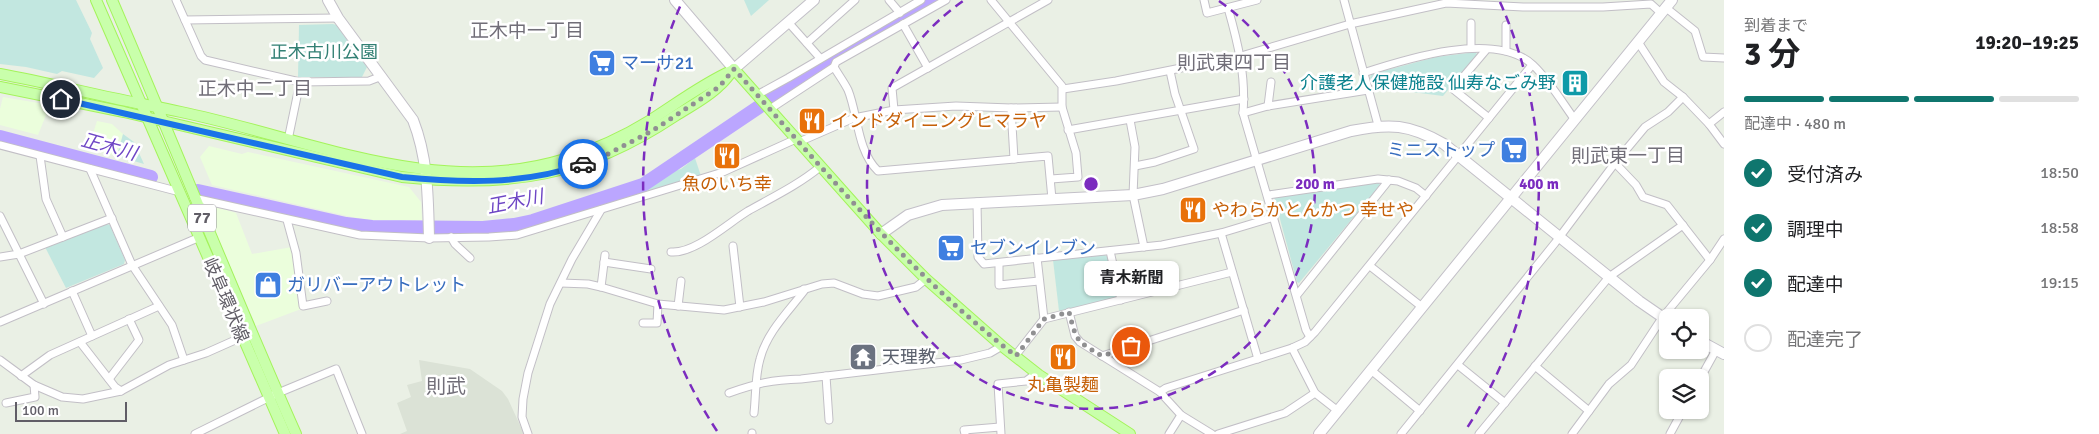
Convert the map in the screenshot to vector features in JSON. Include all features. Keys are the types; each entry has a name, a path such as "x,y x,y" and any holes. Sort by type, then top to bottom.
{"main road":[{"name":"岐阜環状線","path":"96,0 149,118 242,337 296,434"},
{"name":"岐阜環状線","path":"112,0 164,122 273,395 285,434"},
{"path":"0,87 149,118 402,177 522,169 565,159 603,145 648,122 713,78 734,69 880,234 926,279 1002,346 1037,373 1130,434"},
{"path":"0,74 181,112 402,167 427,175"}],"street":[{"path":"176,0 201,56 205,60 300,82 369,81 382,76"},
{"path":"328,0 338,18 413,120 420,136 427,175 429,235"},
{"path":"675,0 734,69 814,0"},
{"path":"807,42 855,0"},
{"path":"889,0 900,13"},
{"path":"758,96 922,0"},
{"path":"769,108 834,66 836,62 946,0"},
{"path":"991,0 1063,89 1062,106 1076,153 1078,177 1051,179"},
{"path":"894,110 892,88 1048,0"},
{"path":"1204,0 1207,13 1257,0"},
{"path":"1344,0 1378,125"},
{"path":"1063,89 1170,71 1241,56 1350,24 1446,3 1523,7 1603,7 1651,4 1666,7 1695,31 1703,58 1724,58"},
{"path":"1319,434 1666,7"},
{"path":"1228,8 1241,56 1243,113 1310,337"},
{"path":"185,20 338,18"},
{"path":"788,22 820,58"},
{"path":"1471,23 1471,48"},
{"path":"903,24 928,68"},
{"path":"1506,25 1506,51"},
{"path":"1638,42 1664,82 1683,97 1709,124 1724,144"},
{"path":"1363,73 1433,53 1471,48 1511,52 1532,64 1575,120"},
{"path":"1486,50 1453,89 1489,118"},
{"path":"1160,392 1292,348 1310,337 1370,266 1532,64"},
{"path":"834,66 848,91 862,143 878,171 1048,156 1052,199"},
{"path":"1135,166 1155,162 1194,149 1170,71"},
{"path":"288,140 300,82"},
{"path":"1268,106 1271,82"},
{"path":"1243,113 1268,106 1368,90"},
{"path":"1401,434 1560,238 1645,127 1668,112 1683,97"},
{"path":"1068,130 1244,99"},
{"path":"194,198 360,235 429,235 451,237 517,235 723,172 854,118 894,110 956,106 1011,108 1062,106"},
{"path":"1011,108 1014,159"},
{"path":"1709,124 1724,112"},
{"path":"1130,120 1135,147 1133,195 1144,247"},
{"path":"880,234 908,215 942,205 1133,195 1179,185 1351,131 1378,125 1405,127 1419,131 1444,144 1459,155 1510,198 1659,315"},
{"path":"0,145 180,192"},
{"path":"40,156 46,199 63,237"},
{"path":"1616,163 1636,185 1643,198 1668,205 1710,260"},
{"path":"671,252 684,251 699,243 747,212 800,183 820,167"},
{"path":"90,169 132,265 172,325 184,360"},
{"path":"1268,194 1378,179 1398,181 1416,188 1426,196"},
{"path":"1297,295 1389,180"},
{"path":"977,202 978,257 984,264 1144,247 1221,233 1274,217"},
{"path":"528,434 522,417 523,399 528,373 550,304 601,210"},
{"path":"0,216 44,304"},
{"path":"0,257 19,254 112,218"},
{"path":"287,220 296,253 303,306 327,301"},
{"path":"1479,434 1609,277 1682,225"},
{"path":"1221,233 1258,359"},
{"path":"0,322 200,237"},
{"path":"451,237 455,244 470,258"},
{"path":"1673,309 1724,239"},
{"path":"733,246 740,307"},
{"path":"1110,251 1121,300"},
{"path":"1036,258 1044,319"},
{"path":"601,287 604,259 651,269"},
{"path":"998,262 999,285 1039,281"},
{"path":"1370,266 1422,307"},
{"path":"1016,356 1044,319 1232,272"},
{"path":"561,283 588,284 658,304 724,310 764,302 822,284 834,283 863,294 878,296 916,287 926,279"},
{"path":"678,306 681,281"},
{"path":"754,413 758,366 763,349 776,326 804,292 804,289"},
{"path":"72,291 92,336"},
{"path":"643,323 657,323 658,304"},
{"path":"21,376 50,355 159,306"},
{"path":"1102,356 1244,310"},
{"path":"1069,312 1075,336 1080,342 1160,392 1181,415 1212,434"},
{"path":"109,379 139,340 129,319"},
{"path":"1572,434 1609,384 1631,365 1659,328"},
{"path":"0,361 34,385 71,399 83,399 121,391 156,371 206,353 242,337"},
{"path":"80,342 109,379 121,391"},
{"path":"1707,369 1720,352 1709,345"},
{"path":"729,393 757,382 961,360 990,353 1002,346"},
{"path":"1292,348 1315,393 1338,411"},
{"path":"1458,364 1505,403"},
{"path":"1535,366 1589,411"},
{"path":"195,434 273,395 336,369 362,434"},
{"path":"1371,370 1420,411"},
{"path":"965,434 964,430 1001,431 998,384 1026,381 1037,373"},
{"path":"826,376 829,420"},
{"path":"6,403 35,397 34,385"},
{"path":"1218,434 1285,413 1315,393"},
{"path":"1169,434 1181,415"},
{"path":"1670,434 1678,419"}],"shaded area":[{"path":"3,97 50,105 38,135 0,125 0,109"},
{"path":"97,121 112,124 123,134 117,156 88,149"},
{"path":"209,146 242,154 248,152 409,187 421,202 422,220 370,220 352,217 212,185 200,157"},
{"name":"ガリバーアウトレット","path":"210,205 236,213 252,254 292,247 301,309 256,326 206,210"},
{"path":"419,360 470,369 502,391 508,399 524,434 400,434 407,431 397,403 411,397 407,385 422,381"}],"green space":[{"path":"0,0 76,0 92,33 90,39 103,68 94,78 62,71 57,74 26,67 0,64"},
{"path":"744,0 769,0 751,16"},
{"name":"正木古川公園","path":"299,25 336,25 367,67 362,77 298,77"},
{"path":"1476,52 1477,55 1443,96 1373,87 1370,77 1372,74 1436,57"},
{"path":"123,134 134,142 144,164 117,156"},
{"path":"695,158 701,176 621,200 648,188 676,170 681,169"},
{"path":"1379,183 1380,185 1299,283 1297,282 1274,197"},
{"path":"107,224 110,225 125,260 124,264 66,288 45,247"},
{"path":"1105,255 1108,257 1115,298 1059,311 1053,260"}],"waterway":[{"name":"正木川","path":"198,191 346,224 372,227 483,228 533,221 643,185 827,61 935,0"},
{"name":"正木川","path":"0,137 151,177"}],"way so far":[{"path":"583,164 602,157 652,131 719,87 734,69 880,234 926,279 1002,346 1016,356 1044,319 1069,312 1075,336 1080,342 1102,356 1131,346"}],"place":[{"name":"マーサ21","path":"602,63"},
{"name":"介護老人保健施設 仙寿なごみ野","path":"1575,83"},
{"name":"インドダイニングヒマラヤ","path":"812,121"},
{"name":"ミニストップ","path":"1514,150"},
{"name":"魚のいち幸","path":"727,156"},
{"name":"やわらかとんかつ 幸せや","path":"1193,210"},
{"name":"セブンイレブン","path":"951,248"},
{"name":"ガリバーアウトレット","path":"268,285"},
{"name":"青木新聞","path":"1131,346"},
{"name":"天理教","path":"863,357"},
{"name":"丸亀製麺","path":"1063,357"}],"district":[{"name":"正木中一丁目","path":"527,31"},
{"name":"則武東四丁目","path":"1234,63"},
{"name":"正木中二丁目","path":"255,89"},
{"name":"則武東一丁目","path":"1628,156"},
{"name":"則武","path":"446,386"}],"route":[{"path":"61,99 402,177 447,182 498,181 536,177 583,164"}]}
